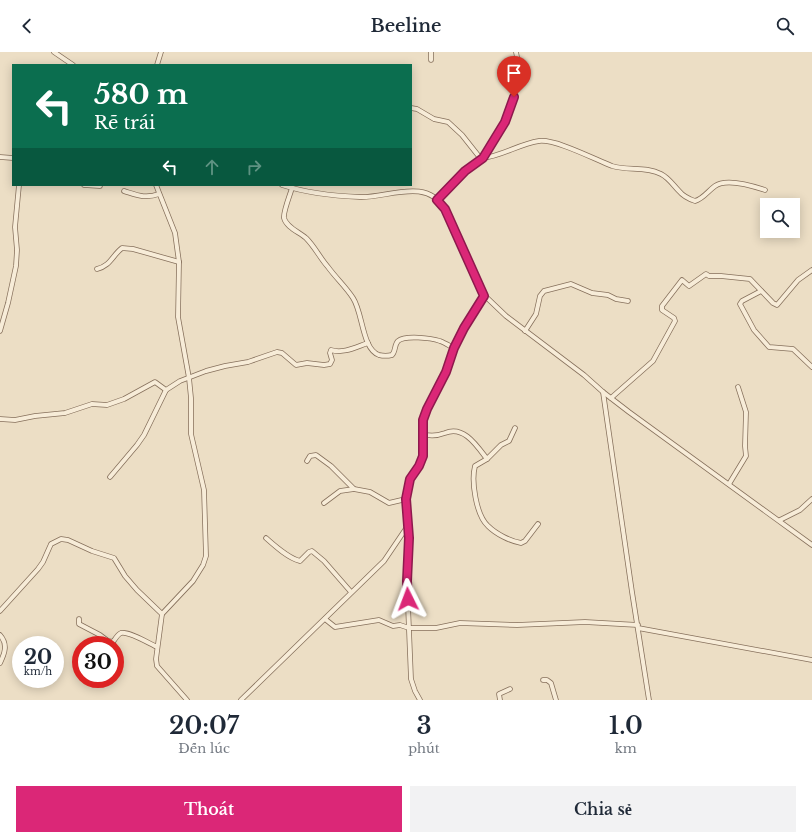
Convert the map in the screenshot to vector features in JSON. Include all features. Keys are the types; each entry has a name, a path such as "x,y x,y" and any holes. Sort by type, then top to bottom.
{"street":[{"path":"54,52 70,64"},
{"path":"157,64 161,52"},
{"path":"431,52 431,60"},
{"path":"437,200 465,171 482,159 505,122 516,88 518,62 516,52"},
{"path":"412,108 417,109 434,119 448,122 482,159"},
{"path":"482,159 494,157 534,142 546,141 612,166 619,168 640,168 661,174 667,178 680,192 695,201 722,182 752,186 765,190"},
{"path":"0,157 12,158"},
{"path":"0,331 16,266 17,250 15,227 19,186"},
{"path":"156,186 175,233 179,262 178,317 189,378 191,398 191,434 204,490 206,556 203,565 193,581 162,614 157,647 156,663 187,700"},
{"path":"285,186 343,196 361,197 416,191 437,200 445,209 484,296 506,316 584,375 603,392 780,520 812,545"},
{"path":"292,188 284,214 285,219 292,228 306,238 318,250 328,268 354,300 360,313 368,343 374,352 382,356 392,355 399,340 411,338 427,338 440,341 454,348"},
{"path":"124,191 146,197 159,194"},
{"path":"97,269 104,267 109,263 122,248 133,249 179,262"},
{"path":"611,398 654,359 675,321 674,318 662,310 662,306 682,280 689,286 706,274 709,276 748,278 754,281 761,291 773,303 778,304 798,280 812,270"},
{"path":"525,331 536,314 541,294 544,291 571,284 592,293 608,295 618,300 628,301"},
{"path":"761,291 742,301 740,304 754,330 768,347 793,349 812,367"},
{"path":"420,700 411,679 407,581 409,538 406,499 410,479 419,466 423,456 423,420 427,409 446,372 454,348 468,321 484,296"},
{"path":"110,477 144,435 166,390 180,381 206,371 248,362 277,352 282,352 296,365 307,363 324,365 330,364 332,360 330,353 331,350 339,352 345,351 368,343"},
{"path":"0,419 15,420 34,416 65,413 92,404 107,405 124,399 155,382 166,390"},
{"path":"729,484 746,456 746,412 738,387"},
{"path":"603,392 650,700"},
{"path":"515,428 508,441 476,466 474,477 476,500 485,524 497,533 521,543 525,541 538,524"},
{"path":"424,434 436,436 451,431 462,433 468,436 487,458"},
{"path":"307,461 310,456 316,455 331,466 354,489"},
{"path":"324,503 340,491 354,489 370,492 389,503 406,499"},
{"path":"780,520 800,510 812,499"},
{"path":"241,700 384,561 407,527"},
{"path":"266,538 287,554 300,561 312,551 324,561 351,592"},
{"path":"0,611 38,569 43,562 51,544 55,541 64,539 75,542 92,551 112,556 129,580 162,614"},
{"path":"79,619 79,624 108,641 113,642 119,634 124,633 157,647"},
{"path":"325,619 335,627 379,620 393,626 400,625 409,628 436,628 460,623 517,625 585,622 638,626 812,660"},
{"path":"0,634 4,642 5,650 0,663"},
{"path":"543,680 547,680 551,683 556,700"},
{"path":"500,700 499,694 510,689"}],"route":[{"path":"408,599 407,581 409,538 406,499 410,479 419,466 423,456 423,420 446,372 454,348 471,314 484,296 445,209 437,200 465,171 483,158 505,122 514,97"}]}
